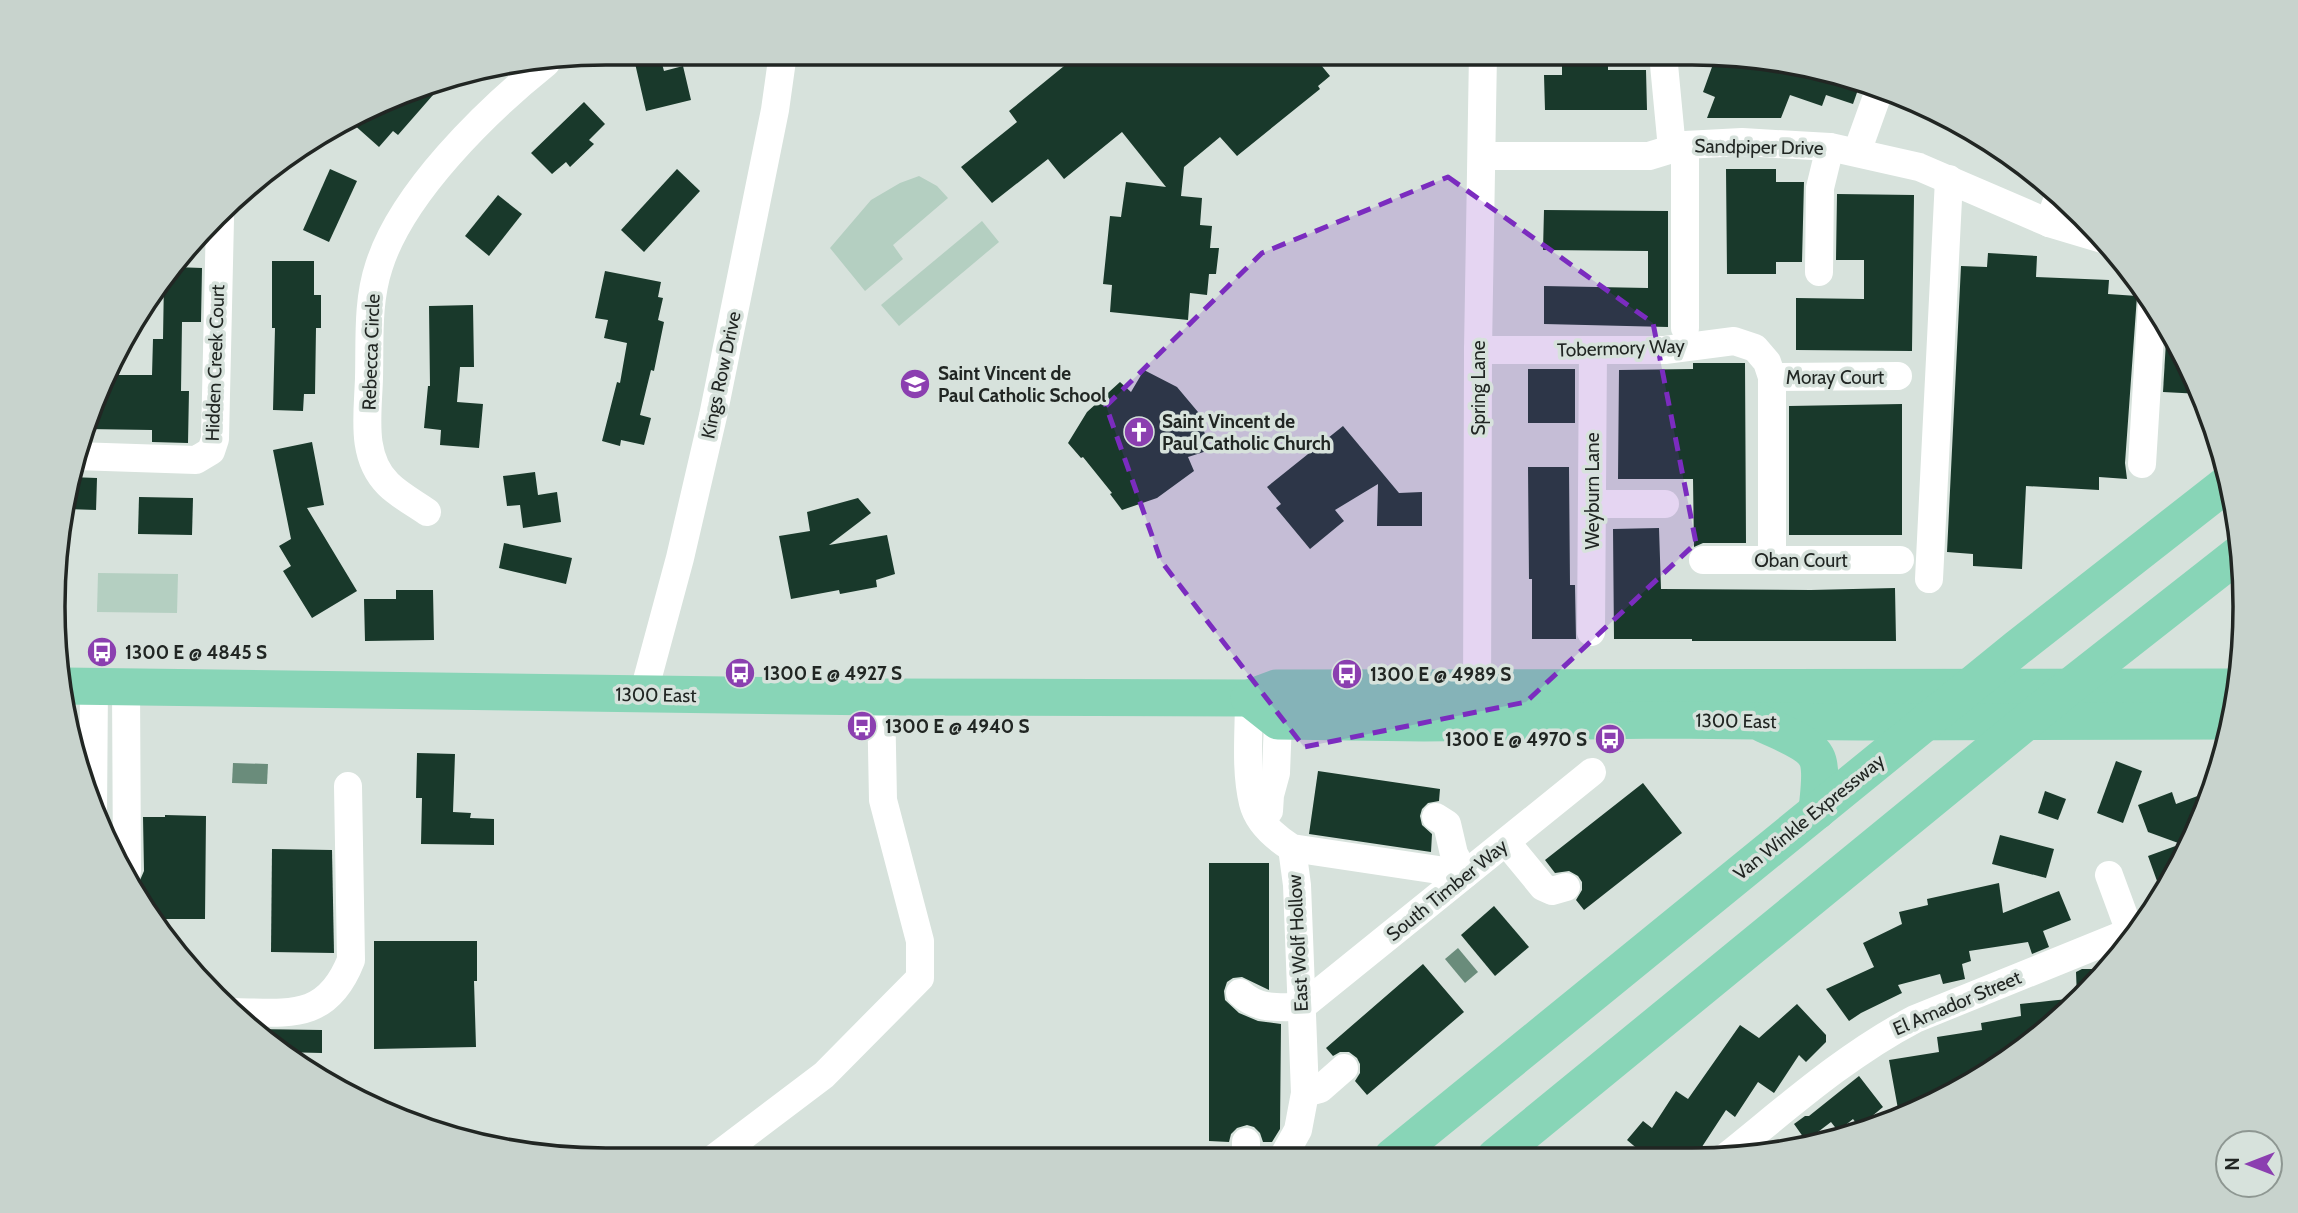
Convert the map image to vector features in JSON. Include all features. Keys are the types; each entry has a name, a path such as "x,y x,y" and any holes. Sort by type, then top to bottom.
{"main road":[{"name":"Van Winkle Expressway","path":"1403,1148 1926,722 2220,489"},
{"path":"1506,1148 2069,687 2231,560"},
{"name":"1300 East","path":"94,686 881,698 1249,698 1276,688 1478,706 1756,721 2221,721"},
{"name":"1300 East","path":"1278,721 1478,706 1969,688 2227,687"},
{"path":"1249,698 1278,721"},
{"path":"1756,721 1800,742 1817,757 1817,811"}],"street":[{"name":"Kings Row Drive","path":"643,695 680,558 713,416 775,110 781,65"},
{"name":"Spring Lane","path":"1478,706 1478,350 1483,65"},
{"path":"1665,65 1678,147 1685,328"},
{"name":"Rebecca Circle","path":"427,512 389,485 374,466 370,455 370,314 379,267 393,232 415,198 444,162 472,130 540,69"},
{"path":"1819,272 1819,188 1875,97"},
{"name":"Sandpiper Drive","path":"1482,156 1649,156 1678,147 1742,142 1843,150 1919,167 2049,223 2085,234"},
{"path":"1929,579 1949,179"},
{"path":"2049,223 2055,205"},
{"name":"Hidden Creek Court","path":"86,456 196,460 211,451 215,439 220,226"},
{"path":"2142,464 2151,320"},
{"name":"Tobermory Way","path":"1478,350 1665,350 1726,341 1741,342 1761,354 1771,370 1772,377"},
{"name":"Weyburn Lane","path":"1591,632 1593,350"},
{"name":"Moray Court","path":"1772,377 1898,376"},
{"path":"1772,377 1772,560"},
{"path":"1592,503 1665,503"},
{"name":"Oban Court","path":"1703,560 1900,560"},
{"path":"93,779 94,686"},
{"path":"94,686 123,851"},
{"path":"728,1148 824,1075 920,978 920,941 883,800 881,698"},
{"name":"East Wolf Hollow","path":"1249,698 1250,780 1254,806 1275,837 1292,848 1297,886 1305,1093 1298,1130 1288,1148"},
{"path":"1261,818 1269,811 1276,773 1278,721"},
{"name":"South Timber Way","path":"1301,1007 1592,772"},
{"path":"247,1012 302,1012 316,1007 332,995 344,979 351,960 348,786"},
{"path":"1436,817 1447,824 1454,854 1465,874"},
{"path":"1506,842 1543,887 1552,891 1566,887"},
{"path":"1292,848 1465,874"},
{"path":"2109,875 2130,923"},
{"name":"El Amador Street","path":"1740,1146 1844,1062 1891,1031 1915,1018 2122,934"},
{"path":"1240,993 1252,1003 1268,1007 1301,1007"},
{"path":"1305,1093 1320,1089 1344,1068"}],"highlighted area":[{"path":"1448,177 1653,323 1696,543 1526,702 1304,747 1161,561 1106,406 1262,253"}],"shaded area":[{"path":"919,176 937,186 948,198 893,245 903,259 865,291 830,248 871,200 900,183"},
{"path":"982,221 999,242 899,326 881,305"},
{"path":"98,573 178,574 177,613 97,612"},
{"path":"233,763 268,764 267,784 232,783"},
{"path":"1458,948 1478,972 1465,983 1445,959"}],"building":[{"path":"635,65 662,65 664,71 683,66 691,100 646,111"},
{"path":"1065,65 1321,65 1330,76 1318,86 1320,89 1237,156 1220,137 1184,167 1181,196 1202,198 1200,225 1212,226 1210,248 1219,248 1216,274 1209,274 1207,295 1190,293 1188,320 1110,312 1112,285 1103,284 1110,216 1121,217 1126,182 1166,187 1122,132 1064,179 1048,159 992,203 961,167 1017,122 1009,111"},
{"path":"1562,65 1608,65 1608,70 1646,70 1647,110 1545,110 1544,75 1562,75"},
{"path":"1708,65 1762,69 1832,83 1857,91 1853,104 1826,95 1822,106 1790,95 1781,118 1707,118 1715,97 1703,92 1712,67"},
{"path":"435,93 398,135 393,131 379,147 356,127 399,106"},
{"path":"584,102 605,124 589,140 594,144 570,167 566,162 552,174 531,153"},
{"path":"330,169 357,181 329,242 303,230"},
{"path":"677,169 700,191 644,252 621,230"},
{"path":"1726,169 1776,169 1776,182 1804,182 1802,262 1776,262 1776,274 1727,274"},
{"path":"1837,194 1914,195 1912,351 1796,350 1796,298 1864,299 1864,260 1836,260"},
{"path":"498,195 522,214 489,256 465,236"},
{"path":"1544,210 1668,211 1668,327 1544,324 1544,286 1648,288 1648,251 1543,250"},
{"path":"1988,253 2037,256 2036,277 2109,280 2108,294 2135,296 2137,299 2125,463 2127,479 2099,477 2099,490 2026,486 2022,569 1973,566 1973,554 1947,552 1961,266 1987,267"},
{"path":"272,261 314,261 314,295 321,295 321,328 316,328 315,394 304,394 303,411 273,410 275,328 272,328"},
{"path":"185,267 202,268 201,322 182,322 181,391 189,391 188,443 152,442 152,430 95,429 117,375 152,375 153,339 163,339 164,295"},
{"path":"605,271 661,282 658,297 663,298 658,320 664,322 654,371 651,370 640,415 651,418 644,445 621,440 620,446 602,441 617,382 620,383 627,343 604,338 608,320 595,318"},
{"path":"473,305 474,367 460,367 457,402 483,404 479,448 440,445 441,430 424,428 430,386 429,306"},
{"path":"2166,345 2189,393 2163,392"},
{"path":"1693,363 1745,363 1746,543 1703,543 1694,547 1693,479 1618,479 1619,370 1693,369"},
{"path":"1528,369 1575,369 1575,423 1528,423"},
{"name":"Saint Vincent de Paul Catholic Church","path":"1144,370 1177,387 1198,412 1210,450 1188,457 1194,471 1157,498 1122,510 1083,457 1068,443 1087,412 1120,382 1131,392"},
{"path":"1902,404 1902,535 1789,535 1789,406"},
{"path":"1343,426 1399,493 1422,492 1422,526 1377,526 1378,484 1335,510 1344,521 1310,549 1276,508 1281,504 1267,487"},
{"path":"312,442 324,505 307,508 357,591 312,618 283,571 291,566 279,546 291,539 273,450"},
{"path":"1528,467 1569,467 1570,585 1575,585 1576,639 1532,639"},
{"path":"535,472 538,495 557,492 561,522 523,528 520,505 507,506 503,476"},
{"path":"80,477 97,478 96,510 74,509"},
{"path":"139,497 193,498 192,535 138,534"},
{"path":"858,498 871,513 829,545 887,535 895,574 876,580 877,587 840,594 839,590 791,599 779,536 810,531 807,512"},
{"path":"1659,528 1661,589 1895,588 1896,641 1614,639 1613,529"},
{"path":"504,543 572,558 566,584 499,568"},
{"path":"396,590 433,590 434,640 365,641 364,599 396,599"},
{"path":"417,753 455,754 453,812 471,813 470,818 494,819 494,845 421,844 422,798 416,798"},
{"path":"2116,761 2142,771 2123,823 2097,813"},
{"path":"1318,771 1440,789 1439,801 1428,803 1420,816 1422,825 1432,834 1431,852 1309,834"},
{"path":"1643,783 1682,833 1584,910 1576,900 1582,890 1582,882 1578,876 1569,871 1555,873 1545,860"},
{"path":"2045,791 2066,799 2058,820 2038,813"},
{"path":"2172,792 2176,804 2199,796 2178,843 2148,832 2138,805"},
{"path":"206,816 205,919 165,919 140,881 144,871 143,817"},
{"path":"2000,835 2054,849 2046,878 1992,864"},
{"path":"2177,845 2157,881 2148,856"},
{"path":"272,849 332,850 334,953 271,952"},
{"path":"1209,863 1269,863 1269,990 1242,977 1227,982 1224,991 1225,1000 1239,1013 1258,1021 1281,1024 1280,1129 1272,1142 1263,1142 1260,1133 1247,1125 1237,1128 1231,1134 1229,1142 1209,1141"},
{"path":"1999,883 2003,913 2059,891 2071,920 2043,931 2049,947 2032,954 2028,942 1969,951 1971,961 1962,964 1965,979 1943,984 1940,974 1898,985 1902,993 1849,1021 1826,989 1874,967 1863,943 1902,924 1899,912 1928,905 1927,899"},
{"path":"1494,906 1529,947 1495,976 1461,935"},
{"path":"374,941 477,941 477,981 474,981 476,1047 374,1049"},
{"path":"1423,964 1464,1012 1367,1095 1355,1081 1360,1073 1357,1058 1349,1052 1340,1052 1333,1056 1326,1048"},
{"path":"2082,969 2094,969 2077,988 2076,972"},
{"path":"2065,999 1992,1057 1962,1076 1898,1107 1889,1060 1939,1052 1937,1037 1982,1030 1981,1023 2021,1016 2020,1004"},
{"path":"1797,1004 1826,1035 1826,1042 1806,1062 1799,1055 1774,1093 1758,1082 1735,1117 1726,1110 1701,1148 1636,1148 1627,1140 1643,1121 1652,1128 1676,1091 1688,1099 1740,1025 1759,1038"},
{"path":"268,1029 322,1030 322,1053 300,1052"},
{"path":"1859,1076 1883,1107 1871,1117 1856,1122 1853,1119 1836,1129 1831,1122 1816,1134 1803,1137 1794,1124 1809,1116"}],"place":[{"name":"Saint Vincent de Paul Catholic School","path":"915,384"},
{"name":"Saint Vincent de Paul Catholic Church","path":"1139,432"},
{"name":"1300 E @ 4845 S","path":"102,652"},
{"name":"1300 E @ 4927 S","path":"740,673"},
{"name":"1300 E @ 4989 S","path":"1347,674"},
{"name":"1300 E @ 4940 S","path":"862,726"},
{"name":"1300 E @ 4970 S","path":"1610,739"}]}
